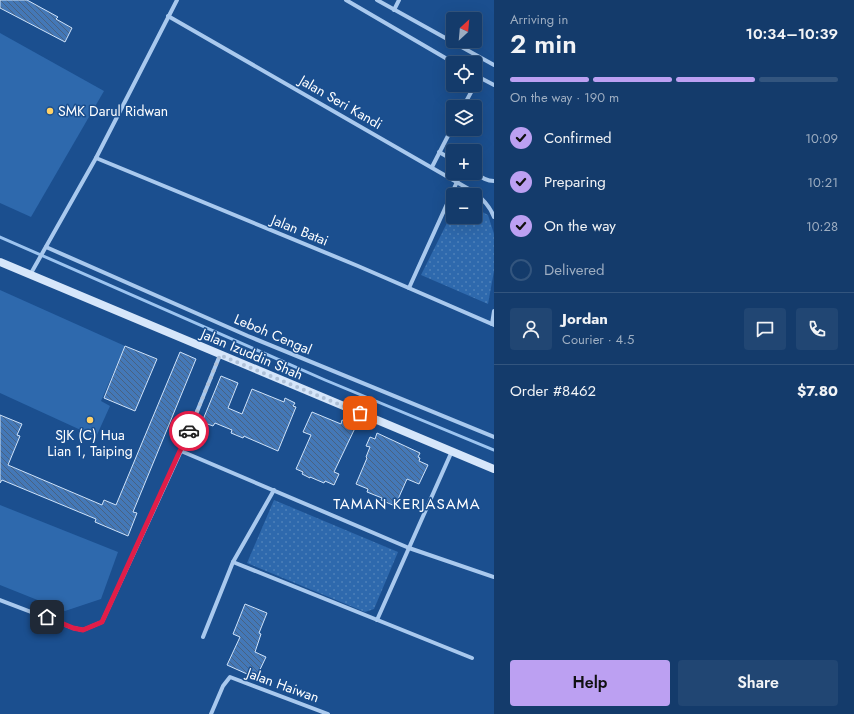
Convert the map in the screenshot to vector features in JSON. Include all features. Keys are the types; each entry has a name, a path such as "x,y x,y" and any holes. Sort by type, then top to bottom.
{"main road":[{"name":"Jalan Izuddin Shah","path":"0,262 494,469"}],"street":[{"path":"30,275 96,158 177,0"},
{"path":"346,0 446,58"},
{"path":"377,0 494,65"},
{"path":"394,10 399,0"},
{"name":"Jalan Seri Kandi","path":"168,16 474,192 491,208 494,217"},
{"path":"482,79 494,85"},
{"path":"432,167 448,136"},
{"path":"439,152 446,156"},
{"name":"Jalan Batai","path":"96,158 409,288 493,325"},
{"path":"482,177 494,181"},
{"path":"409,288 456,182"},
{"name":"Leboh Cengal","path":"45,249 248,336 494,437"},
{"path":"493,325 494,310"},
{"path":"0,600 73,628 83,630 102,622 181,451 220,355"},
{"path":"181,451 409,548 494,577"},
{"path":"377,620 452,451"},
{"path":"203,637 233,562 274,490"},
{"path":"233,562 472,658"},
{"name":"Jalan Haiwan","path":"211,714 223,686 230,677 328,714"}],"shaded area":[{"path":"0,33 104,91 31,217 0,203"},
{"path":"482,212 488,215 494,234 494,271 488,304 421,275 446,224 482,224"},
{"path":"0,290 125,346 101,401 110,406 96,437 0,393"},
{"path":"274,500 398,552 374,609 365,612 247,563"},
{"path":"0,505 118,552 101,599 65,611 0,585"}],"building":[{"path":"0,0 27,0 58,17 56,19 72,28 65,42 0,8"},
{"path":"125,346 157,359 135,411 104,398"},
{"path":"180,352 196,359 133,512 137,513 128,536 95,522 96,519 2,480 0,483 0,415 22,424 17,435 20,436 8,465 102,505 104,500 116,505"},
{"path":"221,376 238,383 228,408 242,414 252,389 284,402 285,398 295,403 293,406 296,407 278,451 244,436 243,438 231,433 232,430 215,423 213,426 202,422"},
{"path":"312,412 341,424 342,420 356,426 334,472 339,474 334,485 325,481 324,483 310,478 302,474 303,472 296,469 311,435 303,432"},
{"path":"377,433 420,453 418,457 420,458 419,461 428,465 419,484 407,479 395,506 381,500 382,498 367,492 368,489 356,484 370,447 366,446 370,437 375,439"},
{"path":"245,604 267,613 259,633 261,634 255,652 266,657 256,678 227,665 240,637 233,634"}],"waterway":[{"path":"0,237 325,380 494,450"}],"way so far":[{"path":"189,431 220,355 360,413"}],"place":[{"name":"SMK Darul Ridwan","path":"50,111"},
{"name":"SJK (C) Hua Lian 1, Taiping","path":"90,420"}],"district":[{"name":"TAMAN KERJASAMA","path":"407,504"}],"route":[{"path":"47,617 73,628 83,630 102,622 189,431"}]}
